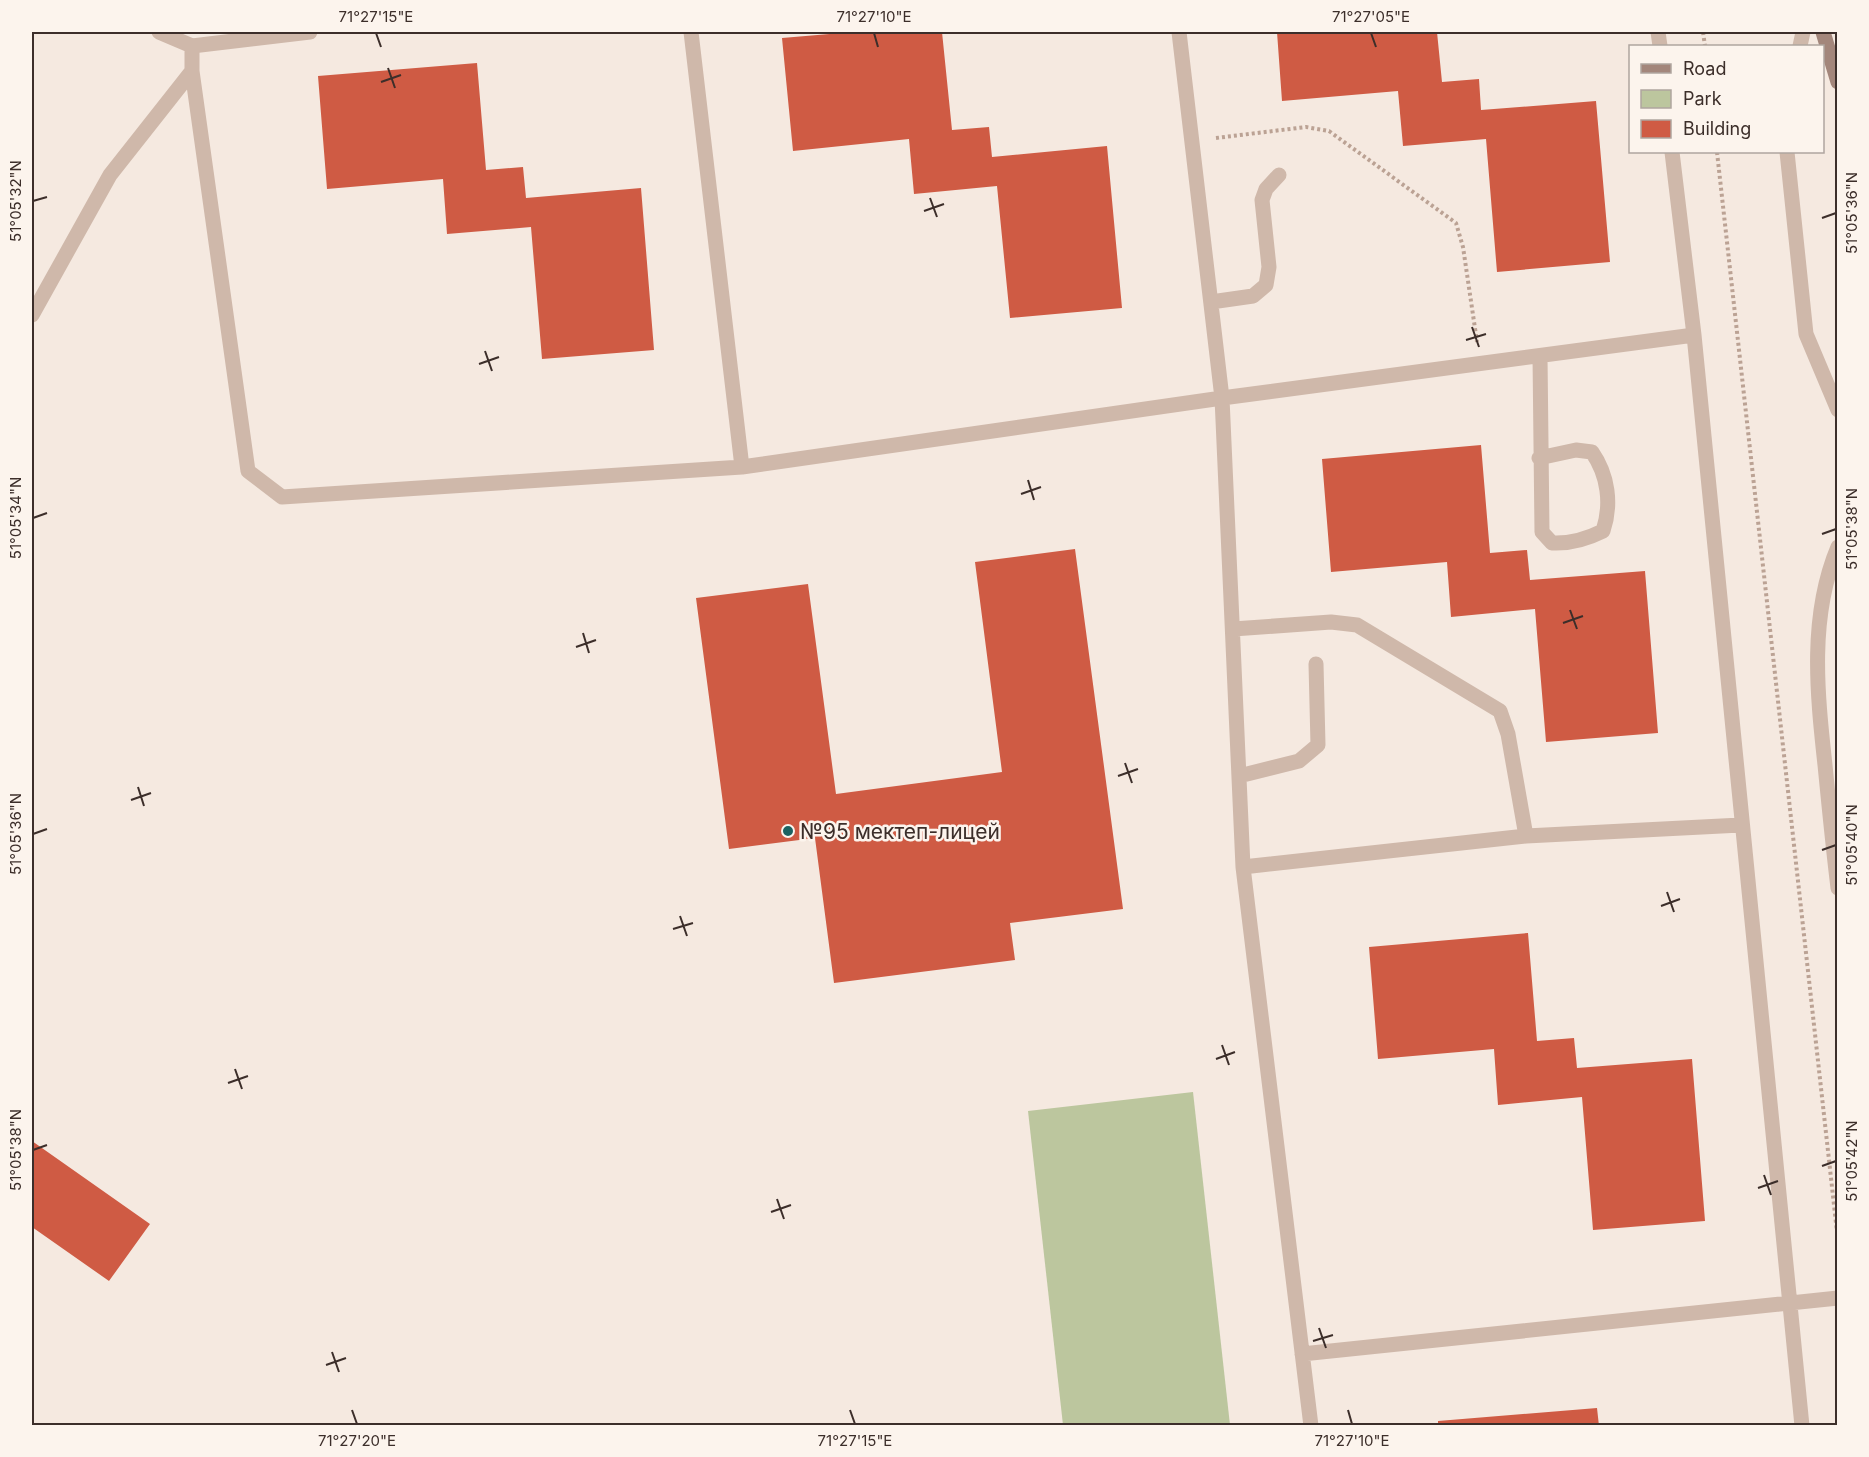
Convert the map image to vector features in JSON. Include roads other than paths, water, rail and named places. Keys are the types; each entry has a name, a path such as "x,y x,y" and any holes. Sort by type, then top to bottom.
{"street":[{"path":"1823,32 1838,82"},
{"path":"1835,32 1838,54"}],"lane":[{"path":"159,32 192,46 310,32"},
{"path":"691,32 742,467"},
{"path":"1179,32 1222,398 1243,867 1311,1425"},
{"path":"192,46 192,71 248,471 282,497 742,467 1222,398 1694,335"},
{"path":"32,315 110,176 192,71"},
{"path":"1672,153 1694,335 1802,1425"},
{"path":"1787,153 1806,334 1838,410"},
{"path":"1211,302 1253,296 1266,285 1269,267 1262,200 1266,189 1279,175"},
{"path":"1539,458 1576,450 1592,452 1599,462 1606,483 1608,515 1603,531 1564,544 1552,543 1542,532 1539,458 1540,356"},
{"path":"1838,547 1821,604 1817,658 1820,719 1838,888"},
{"path":"1233,629 1331,622 1357,625 1500,711 1508,734 1526,836"},
{"path":"1239,776 1299,761 1318,745 1316,664"},
{"path":"1243,867 1526,836 1741,825"},
{"path":"1302,1354 1838,1298"}],"place":[{"name":"№95 мектеп-лицей","path":"788,831"}]}
